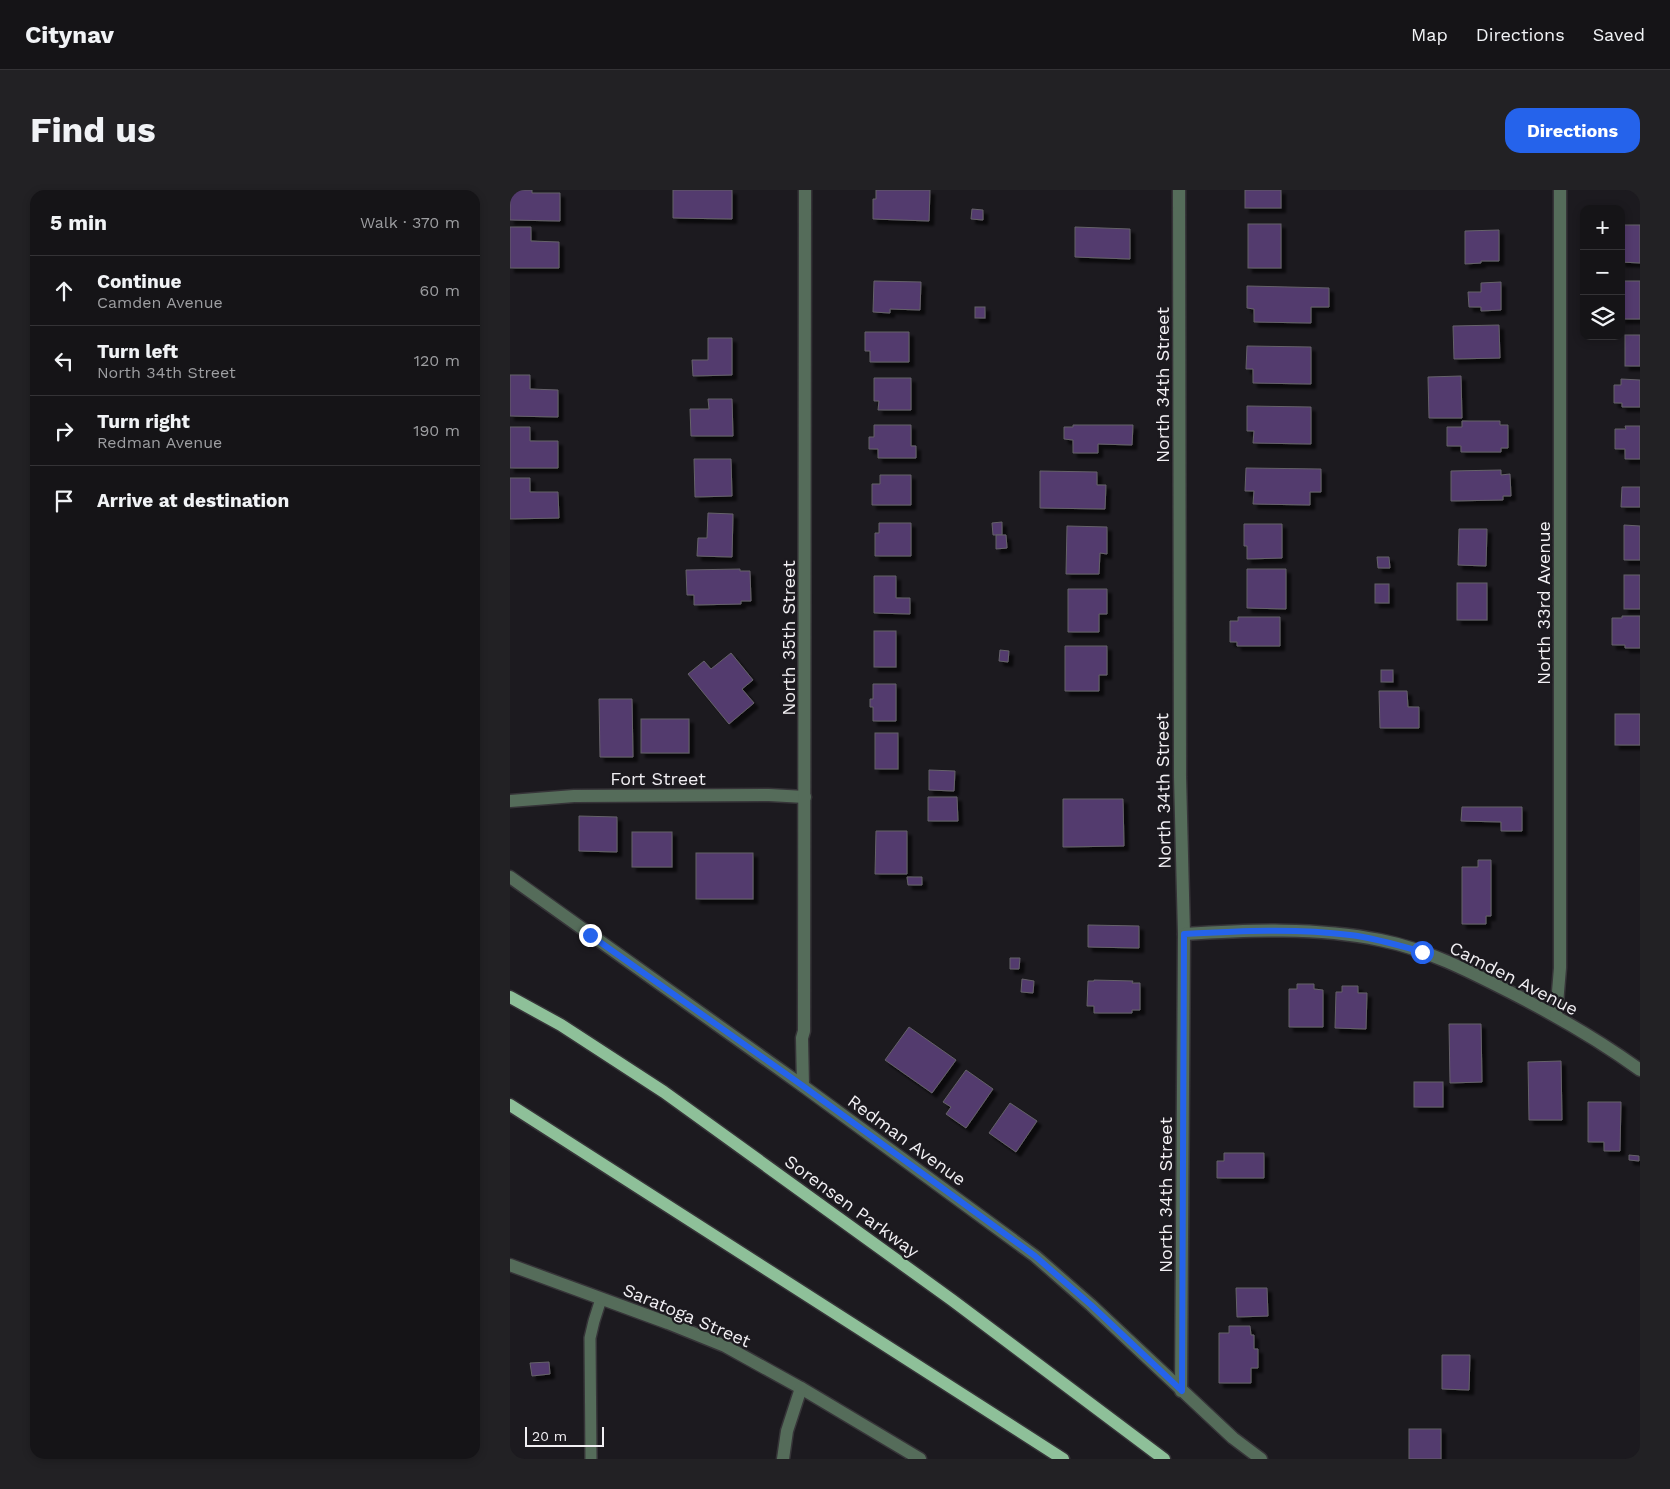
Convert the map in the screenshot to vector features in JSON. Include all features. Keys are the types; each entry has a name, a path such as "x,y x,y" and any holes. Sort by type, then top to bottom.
{"main road":[{"name":"Sorensen Parkway","path":"510,997 561,1025 672,1098 936,1289 1164,1459"},
{"path":"510,1105 1063,1459"}],"street":[{"name":"North 35th Street","path":"803,1086 806,797 805,190"},
{"name":"North 34th Street","path":"1179,190 1180,777 1184,934 1182,1391"},
{"name":"North 33rd Avenue","path":"1556,1016 1560,968 1560,190"},
{"name":"Fort Street","path":"510,801 574,796 769,795 806,797"},
{"name":"Redman Avenue","path":"510,877 803,1086 1035,1256 1091,1305 1233,1438 1261,1459"},
{"name":"Camden Avenue","path":"1184,934 1314,932 1382,940 1422,952 1465,969 1556,1016 1640,1070"},
{"name":"Saratoga Street","path":"510,1265 725,1346 801,1388 920,1459"},
{"path":"783,1459 787,1431 801,1388"}],"lane":[{"path":"591,1459 590,1338 602,1299"}],"building":[{"path":"510,190 532,190 532,193 560,193 560,221 510,220"},
{"path":"673,190 732,190 732,219 673,218"},
{"path":"876,190 930,190 929,221 873,219 873,199 876,199"},
{"path":"1245,190 1281,190 1281,208 1245,208"},
{"path":"972,209 983,210 983,220 971,219"},
{"path":"1248,224 1281,224 1281,268 1248,268"},
{"path":"1625,225 1640,225 1640,263 1625,262"},
{"path":"510,227 531,227 531,241 559,242 559,268 510,268"},
{"path":"1075,227 1130,229 1130,259 1075,257"},
{"path":"1499,230 1499,261 1481,261 1481,263 1465,264 1465,231"},
{"path":"874,281 921,282 920,310 890,309 890,313 873,312"},
{"path":"1625,281 1640,281 1640,319 1625,319"},
{"path":"1501,282 1501,310 1481,311 1481,307 1469,307 1468,292 1481,292 1481,283"},
{"path":"1247,286 1329,288 1329,307 1311,307 1311,323 1254,322 1254,309 1247,308"},
{"path":"975,307 985,307 985,318 975,318"},
{"path":"1499,325 1500,358 1454,359 1453,326"},
{"path":"865,332 909,332 909,362 870,362 870,351 865,351"},
{"path":"1625,335 1640,335 1640,366 1625,366"},
{"path":"708,338 732,338 732,375 693,376 692,360 708,360"},
{"path":"1247,346 1311,347 1311,384 1253,383 1253,369 1246,369"},
{"path":"510,375 530,375 530,389 558,390 558,417 510,416"},
{"path":"1461,376 1462,418 1429,418 1428,377"},
{"path":"874,378 911,378 911,410 878,410 879,401 874,401"},
{"path":"1621,379 1640,380 1640,407 1622,407 1622,403 1614,403 1614,385 1621,385"},
{"path":"708,399 732,399 733,436 691,436 690,409 709,409"},
{"path":"1247,406 1311,407 1311,444 1253,443 1254,431 1247,431"},
{"path":"1462,421 1500,421 1500,425 1508,425 1508,448 1501,448 1501,452 1461,452 1461,446 1447,446 1447,427 1462,427"},
{"path":"874,425 911,425 911,446 916,446 916,458 878,458 878,449 869,449 869,437 874,437"},
{"path":"1073,425 1133,425 1132,445 1098,444 1098,453 1073,453 1073,440 1064,439 1064,427 1073,427"},
{"path":"1625,426 1640,426 1640,459 1625,459 1625,449 1615,449 1615,429 1626,429"},
{"path":"510,427 530,427 530,441 558,441 558,468 510,468"},
{"path":"694,459 731,459 732,496 695,497"},
{"path":"1246,468 1321,469 1321,492 1310,492 1310,505 1253,504 1254,491 1245,491"},
{"path":"1501,470 1501,475 1510,474 1511,496 1503,496 1503,500 1451,501 1451,471"},
{"path":"1040,471 1097,472 1097,485 1106,485 1105,509 1040,508"},
{"path":"880,475 911,475 911,505 872,505 872,484 880,484"},
{"path":"510,478 530,478 530,492 558,492 559,518 510,519"},
{"path":"1622,487 1640,487 1640,507 1621,507"},
{"path":"708,513 733,514 732,557 697,556 698,538 707,538"},
{"path":"1002,522 1002,535 993,535 992,523"},
{"path":"879,523 911,523 911,556 875,556 875,533 879,533"},
{"path":"1244,524 1282,524 1282,558 1247,559 1247,546 1244,546"},
{"path":"1624,525 1640,526 1640,560 1624,560"},
{"path":"1067,526 1107,527 1107,554 1100,553 1099,574 1066,574"},
{"path":"1459,529 1487,529 1486,566 1458,565"},
{"path":"996,535 1006,535 1007,548 996,549"},
{"path":"1377,557 1389,557 1390,568 1378,568"},
{"path":"740,569 740,571 750,571 751,601 741,601 741,604 694,605 694,595 687,595 686,570"},
{"path":"1247,569 1286,569 1286,609 1247,608"},
{"path":"1624,575 1640,575 1640,609 1624,609"},
{"path":"874,576 896,576 896,598 910,598 910,614 874,613"},
{"path":"1457,583 1487,583 1487,620 1457,620"},
{"path":"1375,584 1389,584 1389,603 1375,603"},
{"path":"1068,589 1107,589 1107,614 1099,614 1099,632 1068,632"},
{"path":"1622,616 1640,616 1640,648 1625,648 1625,645 1612,645 1612,618 1622,618"},
{"path":"1238,617 1280,617 1280,646 1237,646 1237,642 1230,642 1230,621 1238,621"},
{"path":"874,631 896,631 896,667 874,667"},
{"path":"1065,646 1107,646 1107,675 1099,675 1099,691 1065,691"},
{"path":"1000,650 1009,651 1008,662 999,661"},
{"path":"731,653 753,680 742,689 754,703 729,724 688,674 704,661 711,669"},
{"path":"1381,670 1393,670 1393,682 1381,682"},
{"path":"873,684 896,684 896,721 873,721 873,707 870,707 870,699 873,699"},
{"path":"1379,691 1407,691 1408,707 1419,707 1419,728 1380,728"},
{"path":"599,699 632,699 633,757 600,757"},
{"path":"1615,714 1640,714 1640,745 1615,745"},
{"path":"641,719 689,719 689,753 641,753"},
{"path":"875,733 898,733 898,769 875,769"},
{"path":"929,770 955,771 954,791 929,790"},
{"path":"928,797 957,797 958,821 928,821"},
{"path":"1063,799 1123,799 1124,846 1063,847"},
{"path":"1462,807 1522,807 1522,831 1501,831 1501,822 1461,821"},
{"path":"579,816 617,817 617,852 579,851"},
{"path":"876,831 907,831 907,874 875,874"},
{"path":"632,832 672,832 672,867 632,867"},
{"path":"696,853 753,853 753,899 696,899"},
{"path":"1478,860 1491,860 1491,916 1486,916 1486,924 1462,924 1462,867 1478,867"},
{"path":"907,877 922,877 922,885 908,885"},
{"path":"1088,925 1139,926 1139,948 1088,947"},
{"path":"1010,958 1020,958 1019,969 1010,969"},
{"path":"1022,979 1034,981 1033,993 1021,992"},
{"path":"1088,981 1133,981 1132,983 1140,983 1140,1010 1132,1010 1132,1013 1094,1013 1094,1006 1087,1006"},
{"path":"1297,984 1314,984 1314,989 1323,990 1323,1027 1289,1027 1289,989 1297,989"},
{"path":"1342,986 1358,986 1358,993 1367,993 1366,1029 1335,1028 1336,992 1342,992"},
{"path":"1449,1024 1481,1024 1482,1082 1450,1083"},
{"path":"909,1027 956,1060 932,1093 885,1060"},
{"path":"1561,1061 1562,1120 1529,1120 1528,1062"},
{"path":"966,1070 993,1089 966,1128 946,1114 951,1107 943,1102"},
{"path":"1414,1082 1443,1082 1443,1107 1414,1107"},
{"path":"1588,1102 1621,1102 1620,1151 1604,1151 1604,1142 1588,1142"},
{"path":"1010,1103 1037,1121 1016,1152 989,1133"},
{"path":"1224,1153 1264,1153 1264,1178 1217,1178 1217,1161 1224,1161"},
{"path":"1629,1155 1639,1156 1639,1161 1629,1160"},
{"path":"1236,1288 1267,1288 1268,1316 1237,1317"},
{"path":"1229,1326 1250,1326 1251,1335 1254,1335 1254,1349 1258,1349 1258,1368 1251,1368 1251,1383 1219,1383 1219,1333 1229,1333"},
{"path":"1442,1355 1470,1355 1469,1390 1442,1389"},
{"path":"549,1362 550,1374 532,1376 530,1363"},
{"path":"1409,1429 1441,1429 1441,1459 1409,1459"}],"route":[{"path":"590,935 803,1086 1035,1256 1091,1305 1182,1391 1184,934 1314,932 1382,940 1422,952"}]}
